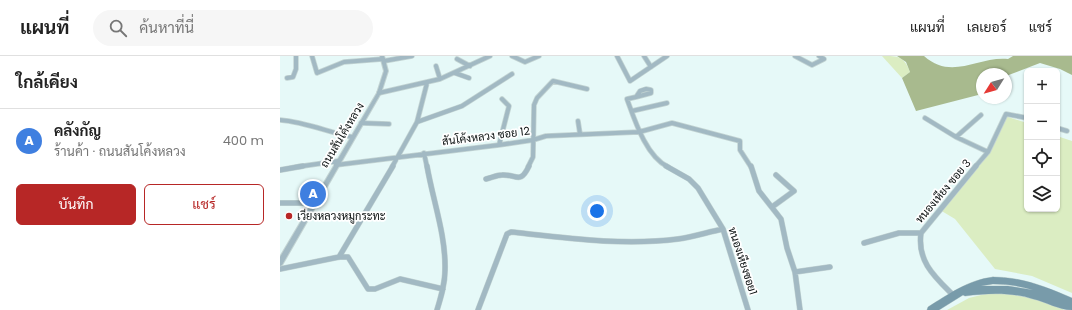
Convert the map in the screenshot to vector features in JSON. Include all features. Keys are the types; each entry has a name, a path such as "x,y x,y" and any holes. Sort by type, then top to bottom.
{"main road":[{"path":"931,310 958,294 998,288 1046,295 1072,302"},
{"path":"1046,295 1072,310"}],"street":[{"path":"287,78 293,77 298,67 296,56"},
{"path":"312,56 317,74 344,62 412,56"},
{"path":"379,93 440,79 490,56"},
{"path":"512,56 525,62 538,56"},
{"path":"617,56 630,81 667,56"},
{"path":"644,56 650,67"},
{"path":"795,56 812,66 824,59 820,56"},
{"name":"ถนนสันโค้งหลวง","path":"280,263 379,93 386,71 383,58"},
{"path":"457,60 470,66"},
{"path":"436,66 440,79"},
{"path":"455,73 470,78"},
{"path":"417,122 462,106 512,74"},
{"path":"486,179 502,175 520,178 524,176 533,158 534,105 537,98 550,83 553,81 586,89"},
{"path":"339,257 398,158 417,122 427,83"},
{"path":"636,97 627,99 632,111 667,103"},
{"path":"499,146 508,110 508,106 502,99"},
{"name":"หนองเหียงซอย1","path":"632,111 639,132 656,158 663,165 689,179 698,188 723,229 748,310"},
{"name":"หนองเหียง ซอย 3","path":"958,294 928,268 923,260 919,241 921,233 988,152 1006,114 1024,117"},
{"path":"956,137 981,115"},
{"path":"925,118 956,137 988,152"},
{"path":"280,120 296,121 328,132 352,137"},
{"path":"578,120 580,134"},
{"path":"361,123 389,124"},
{"name":"สันโค้งหลวง ซอย 12","path":"280,170 398,158 424,153 499,146 533,140 546,136 639,132 672,123 740,141 740,150 751,167 759,191 772,207"},
{"path":"1060,129 1067,131"},
{"path":"424,153 442,237 444,266 443,289 437,310"},
{"path":"776,175 794,191 772,207 781,219 787,248 795,272 800,310"},
{"path":"280,203 314,203"},
{"path":"478,310 507,234 511,232 582,240 649,241 680,239 723,229"},
{"path":"864,243 910,231 921,233"},
{"path":"280,269 339,257 348,257 368,289 375,289 400,279 443,289"},
{"path":"795,272 830,267"}],"green space":[{"path":"882,56 900,58 908,67 910,72 902,78"},
{"path":"897,56 924,56 934,63 945,67 955,67 997,59 1008,59 1013,56 1072,56 1072,75 1060,68 1040,63 1012,74 1012,68 976,68 976,96 916,111 902,78 910,72 906,62"},
{"path":"1005,116 1024,122 1024,212 1060,212 1060,137 1072,141 1072,293 1032,276 995,269 955,219 940,210 989,150"},
{"path":"989,293 1028,297 1046,302 1065,310 947,310 969,298"}],"place":[{"name":"คลังกัญ","path":"313,194"},
{"name":"เวียงหลวงหมูกระทะ","path":"289,216"}]}
